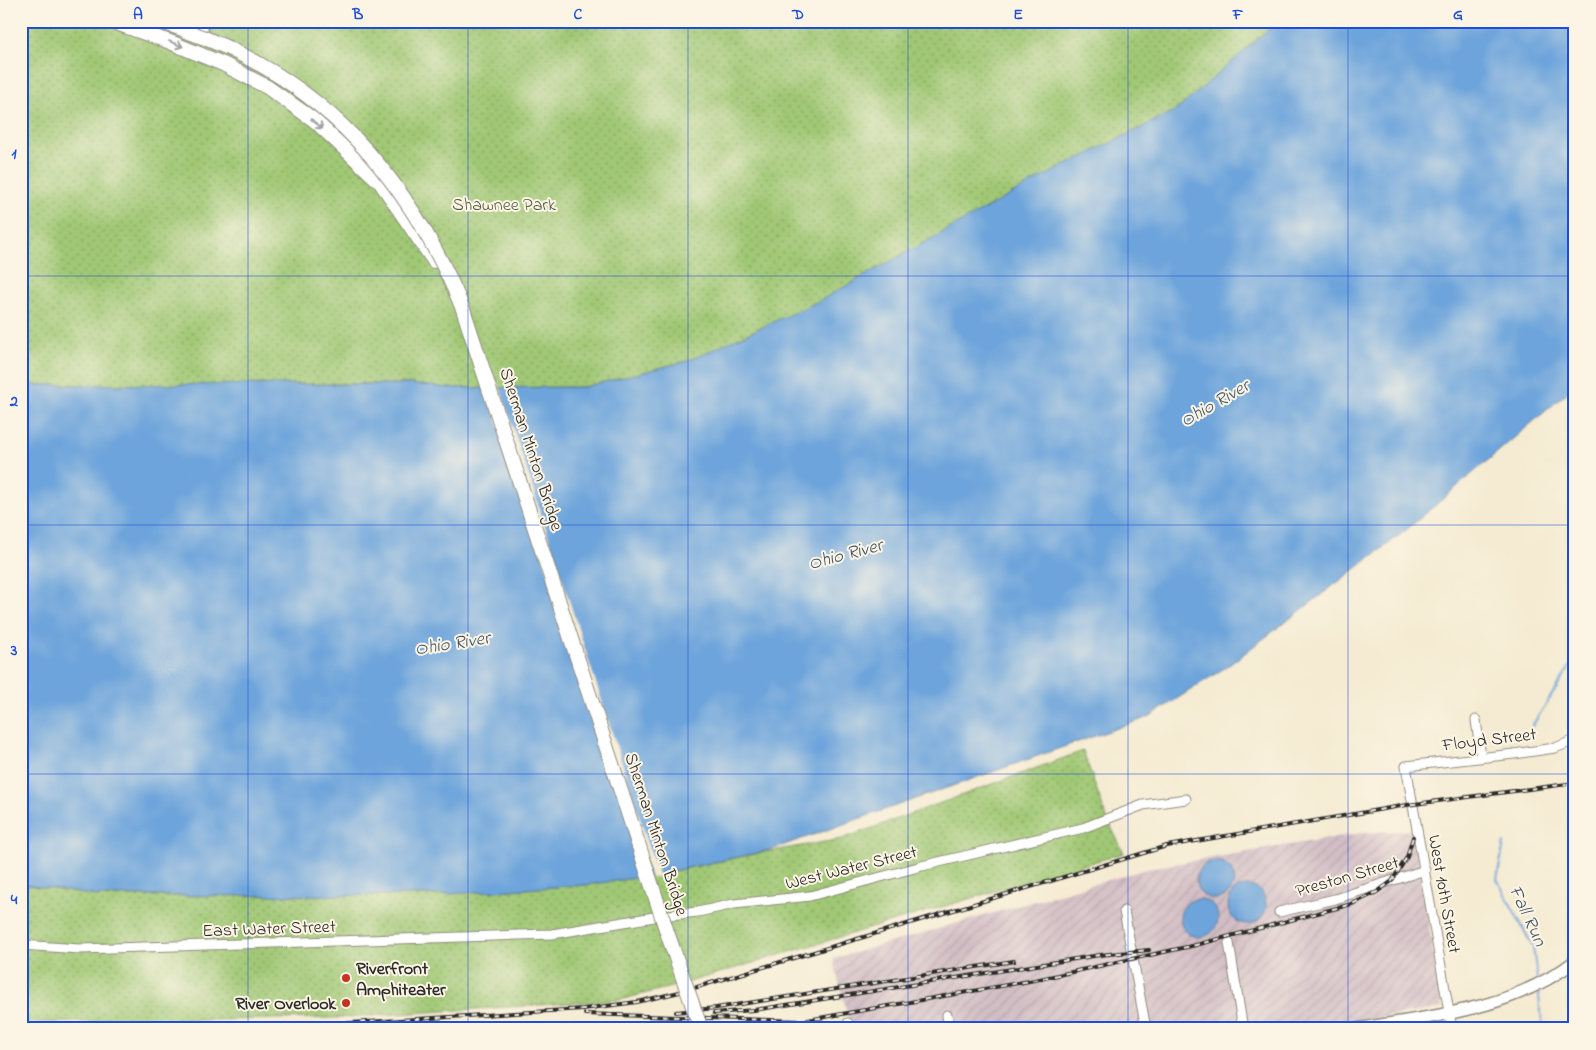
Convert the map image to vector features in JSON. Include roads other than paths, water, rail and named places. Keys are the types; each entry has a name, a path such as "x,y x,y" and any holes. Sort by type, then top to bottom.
{"highway":[{"name":"Sherman Minton Bridge","path":"110,21 130,27 223,64 267,87 314,120 381,183 449,286 471,330 494,390 700,1029"},
{"path":"160,21 187,28"},
{"path":"175,21 187,28"},
{"name":"Sherman Minton Bridge","path":"187,28 258,59 292,80 326,106 392,174 424,219 444,255 493,386 700,1029"}],"main road":[{"path":"1358,1029 1450,1014 1513,997 1556,975 1575,961"}],"street":[{"path":"1476,720 1481,757"},
{"name":"Floyd Street","path":"1406,766 1555,748 1575,740"},
{"name":"West 10th Street","path":"1406,766 1452,1029"},
{"name":"West Water Street","path":"517,936 552,934 660,916 698,912 734,904 810,896 914,868 1083,828 1143,805 1186,799"},
{"name":"Preston Street","path":"1279,912 1335,899 1424,870"},
{"path":"1124,911 1146,1029"},
{"path":"346,942 352,933"},
{"name":"East Water Street","path":"21,945 80,949 517,936"},
{"path":"1229,943 1243,1029"},
{"path":"947,1015 949,1029"}],"water":[{"name":"Ohio River","path":"1278,21 1575,21 1575,386 1405,531 1229,665 1149,717 770,850 650,876 585,885 434,895 97,896 21,884 21,385 409,384 450,388 584,387 687,361 817,302 1048,174 1178,109"},
{"path":"1215,861 1228,867 1234,880 1228,893 1215,899 1202,893 1196,880 1202,867"},
{"path":"1247,886 1260,892 1266,905 1260,918 1247,924 1234,918 1228,905 1234,892"},
{"path":"1199,899 1212,905 1218,918 1212,931 1199,937 1186,931 1180,918 1186,905"}],"waterway":[{"name":"Fall Run","path":"1532,726 1575,659"},
{"name":"Fall Run","path":"1504,843 1497,879 1533,947 1537,979"},
{"name":"Fall Run","path":"1538,989 1543,1029"}],"railway":[{"path":"250,1029 583,1009 637,1002 684,991 1167,846 1407,805 1575,783"},
{"path":"585,1014 802,1021 1035,980 1196,945 1352,904 1377,892 1392,881 1407,857 1413,837"},
{"path":"714,1013 754,1010 1100,955 1149,950"},
{"path":"676,1012 716,1008 1014,961"},
{"path":"761,1029 780,1026"}],"place":[{"name":"Riverfront Amphiteater","path":"346,978"},
{"name":"River Overlook","path":"346,1003"}],"park label":[{"name":"Shawnee Park","path":"504,204"}]}
